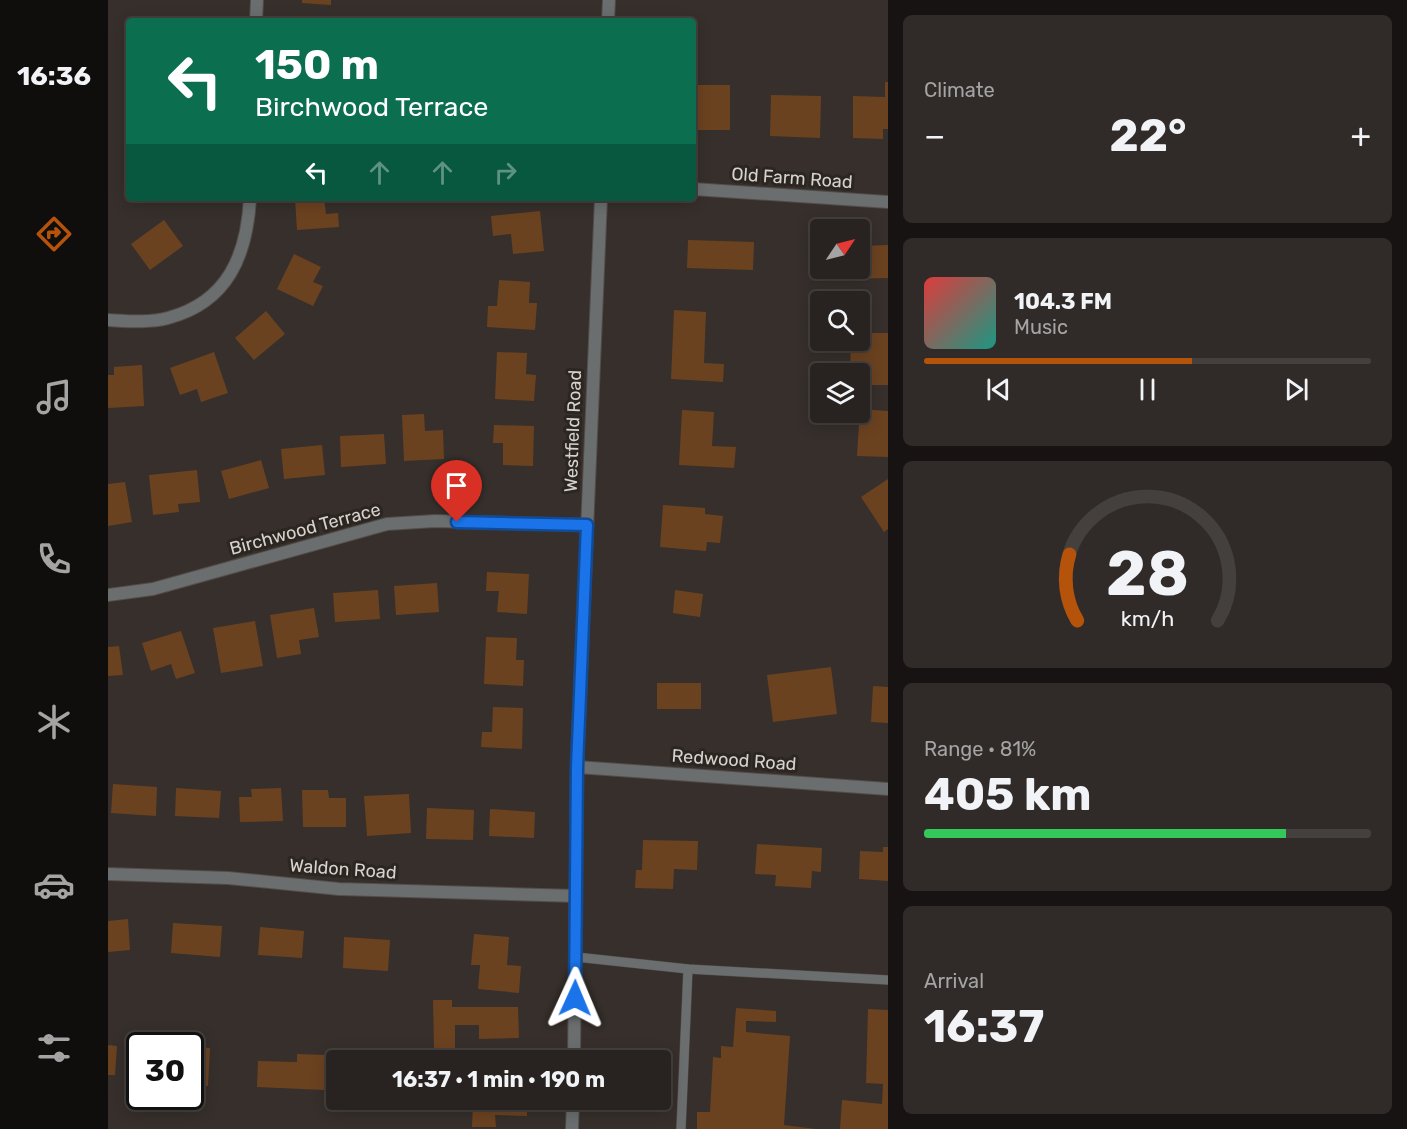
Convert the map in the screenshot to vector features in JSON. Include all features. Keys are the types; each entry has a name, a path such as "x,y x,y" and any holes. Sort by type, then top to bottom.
{"street":[{"path":"256,18 257,0"},
{"path":"608,18 609,0"},
{"name":"Old Farm Road","path":"696,189 888,202"},
{"path":"108,320 167,319 207,300 223,285 236,267 244,246 249,201"},
{"name":"Westfield Road","path":"574,1050 577,767 601,201"},
{"name":"Birchwood Terrace","path":"108,595 153,590 387,524 435,521 587,525"},
{"name":"Redwood Road","path":"577,767 888,789"},
{"name":"Waldon Road","path":"108,874 228,878 339,889 576,896"},
{"path":"572,1129 573,1110"}],"lane":[{"path":"576,957 688,969 888,980"},
{"path":"681,1129 688,969"}],"building":[{"path":"302,0 331,0 331,5 302,3"},
{"path":"885,82 888,82 888,129 883,129 883,139 853,138 853,96 885,97"},
{"path":"696,85 730,85 730,130 698,130 698,116 696,116"},
{"path":"771,95 821,96 820,138 770,136"},
{"path":"295,201 324,201 326,214 338,213 339,227 297,230"},
{"path":"540,211 544,251 513,254 511,234 493,236 491,216"},
{"path":"164,220 183,246 150,270 131,244"},
{"path":"688,240 754,242 753,270 687,268"},
{"path":"888,245 888,278 870,278 870,246"},
{"path":"294,254 321,267 313,282 323,286 313,306 277,289"},
{"path":"499,280 530,282 529,303 537,303 535,330 487,327 488,306 497,306"},
{"path":"674,310 706,312 704,363 724,364 723,382 671,379"},
{"path":"266,311 285,334 254,360 235,338"},
{"path":"870,333 888,333 888,385 870,385 870,363 851,363 850,351 870,351"},
{"path":"214,352 228,393 201,402 197,389 180,395 170,368"},
{"path":"497,352 527,353 526,374 536,375 534,401 495,399"},
{"path":"142,365 144,406 108,408 108,375 114,375 114,367"},
{"path":"682,410 714,412 712,446 736,447 734,468 679,465"},
{"path":"870,410 888,411 888,457 857,456 859,423 870,423"},
{"path":"424,414 425,431 443,430 444,459 404,461 402,415"},
{"path":"494,425 534,426 533,466 503,465 503,443 493,443"},
{"path":"384,434 386,464 341,467 340,436"},
{"path":"322,445 325,475 284,479 281,449"},
{"path":"261,460 269,488 229,499 221,471"},
{"path":"197,470 200,502 178,504 179,512 153,515 149,475"},
{"path":"888,479 888,529 884,532 861,497"},
{"path":"125,482 132,522 108,526 108,484"},
{"path":"663,505 705,508 705,514 723,516 720,543 707,542 706,551 660,547"},
{"path":"487,572 529,574 527,614 497,612 499,591 486,591"},
{"path":"437,583 439,612 396,615 394,586"},
{"path":"378,590 380,619 335,622 333,593"},
{"path":"675,590 703,594 700,617 673,613"},
{"path":"314,608 319,637 299,640 301,654 277,658 270,615"},
{"path":"255,621 263,666 221,673 213,628"},
{"path":"181,631 195,673 176,679 171,664 151,671 142,643"},
{"path":"486,637 517,638 516,660 524,660 523,686 484,684"},
{"path":"119,646 123,675 108,676 108,647"},
{"path":"831,667 837,714 773,722 767,675"},
{"path":"657,683 701,683 701,709 657,709"},
{"path":"873,686 888,687 888,723 871,722"},
{"path":"493,707 523,708 522,749 481,747 482,732 492,732"},
{"path":"113,784 157,787 156,816 111,813"},
{"path":"176,788 221,791 219,818 175,816"},
{"path":"281,788 283,821 240,822 239,797 252,797 251,789"},
{"path":"302,790 328,790 329,798 346,798 346,827 303,827"},
{"path":"409,794 411,833 367,836 364,796"},
{"path":"427,808 474,810 473,840 426,839"},
{"path":"490,809 535,812 534,838 489,836"},
{"path":"643,840 698,841 697,870 674,869 673,889 635,888 636,870 642,870"},
{"path":"757,844 822,848 821,872 812,871 811,888 775,886 776,875 755,874"},
{"path":"883,847 888,847 888,881 859,879 860,851 883,852"},
{"path":"128,919 130,950 108,952 108,921"},
{"path":"173,923 222,926 220,957 171,953"},
{"path":"260,927 304,931 302,958 258,955"},
{"path":"474,934 509,937 507,965 521,966 519,993 478,989 480,965 471,965"},
{"path":"344,937 390,940 388,971 343,968"},
{"path":"433,1000 452,1000 452,1007 518,1007 519,1038 479,1039 479,1025 455,1025 455,1048 434,1048"},
{"path":"736,1008 776,1011 776,1022 746,1021 746,1032 790,1036 784,1125 816,1129 697,1129 697,1112 710,1112 713,1057 721,1058 721,1046 733,1047"},
{"path":"868,1009 888,1010 888,1129 840,1129 842,1100 882,1104 883,1084 866,1083"},
{"path":"108,1045 117,1046 115,1075 108,1075"},
{"path":"204,1048 210,1048 208,1086 204,1086"},
{"path":"297,1054 325,1055 324,1090 257,1087 258,1061 297,1062"},
{"path":"473,1110 527,1110 527,1116 495,1115 496,1127 472,1127"}],"route":[{"path":"457,522 587,525 577,767 575,998"}]}
